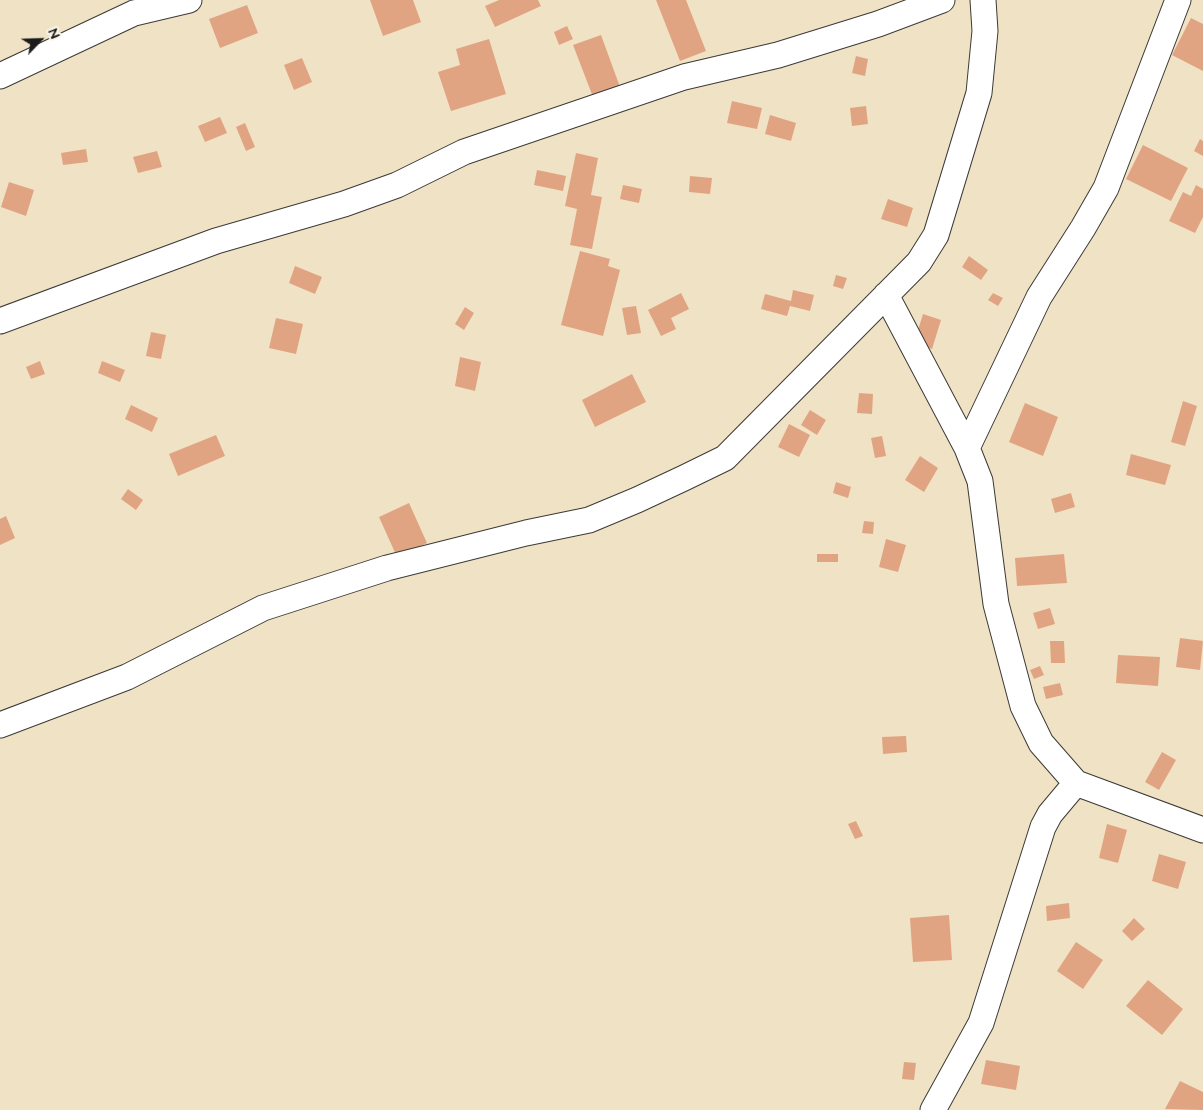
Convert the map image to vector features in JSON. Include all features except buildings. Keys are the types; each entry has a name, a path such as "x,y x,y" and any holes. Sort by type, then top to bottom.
{"street":[{"path":"0,76 134,13 189,0"},
{"path":"0,321 216,241 344,204 397,186 464,152 648,89 684,77 778,55 878,24 942,0"},
{"path":"0,725 127,677 262,608 387,568 526,533 589,520 637,500 725,458 919,262 936,235 979,93 985,31 983,0"},
{"path":"967,448 1039,297 1106,188 1178,0"},
{"path":"886,295 967,448 980,481 996,604 1023,706 1041,743 1076,783 1203,830"},
{"path":"933,1110 981,1023 1042,827 1050,814 1076,783"}]}
